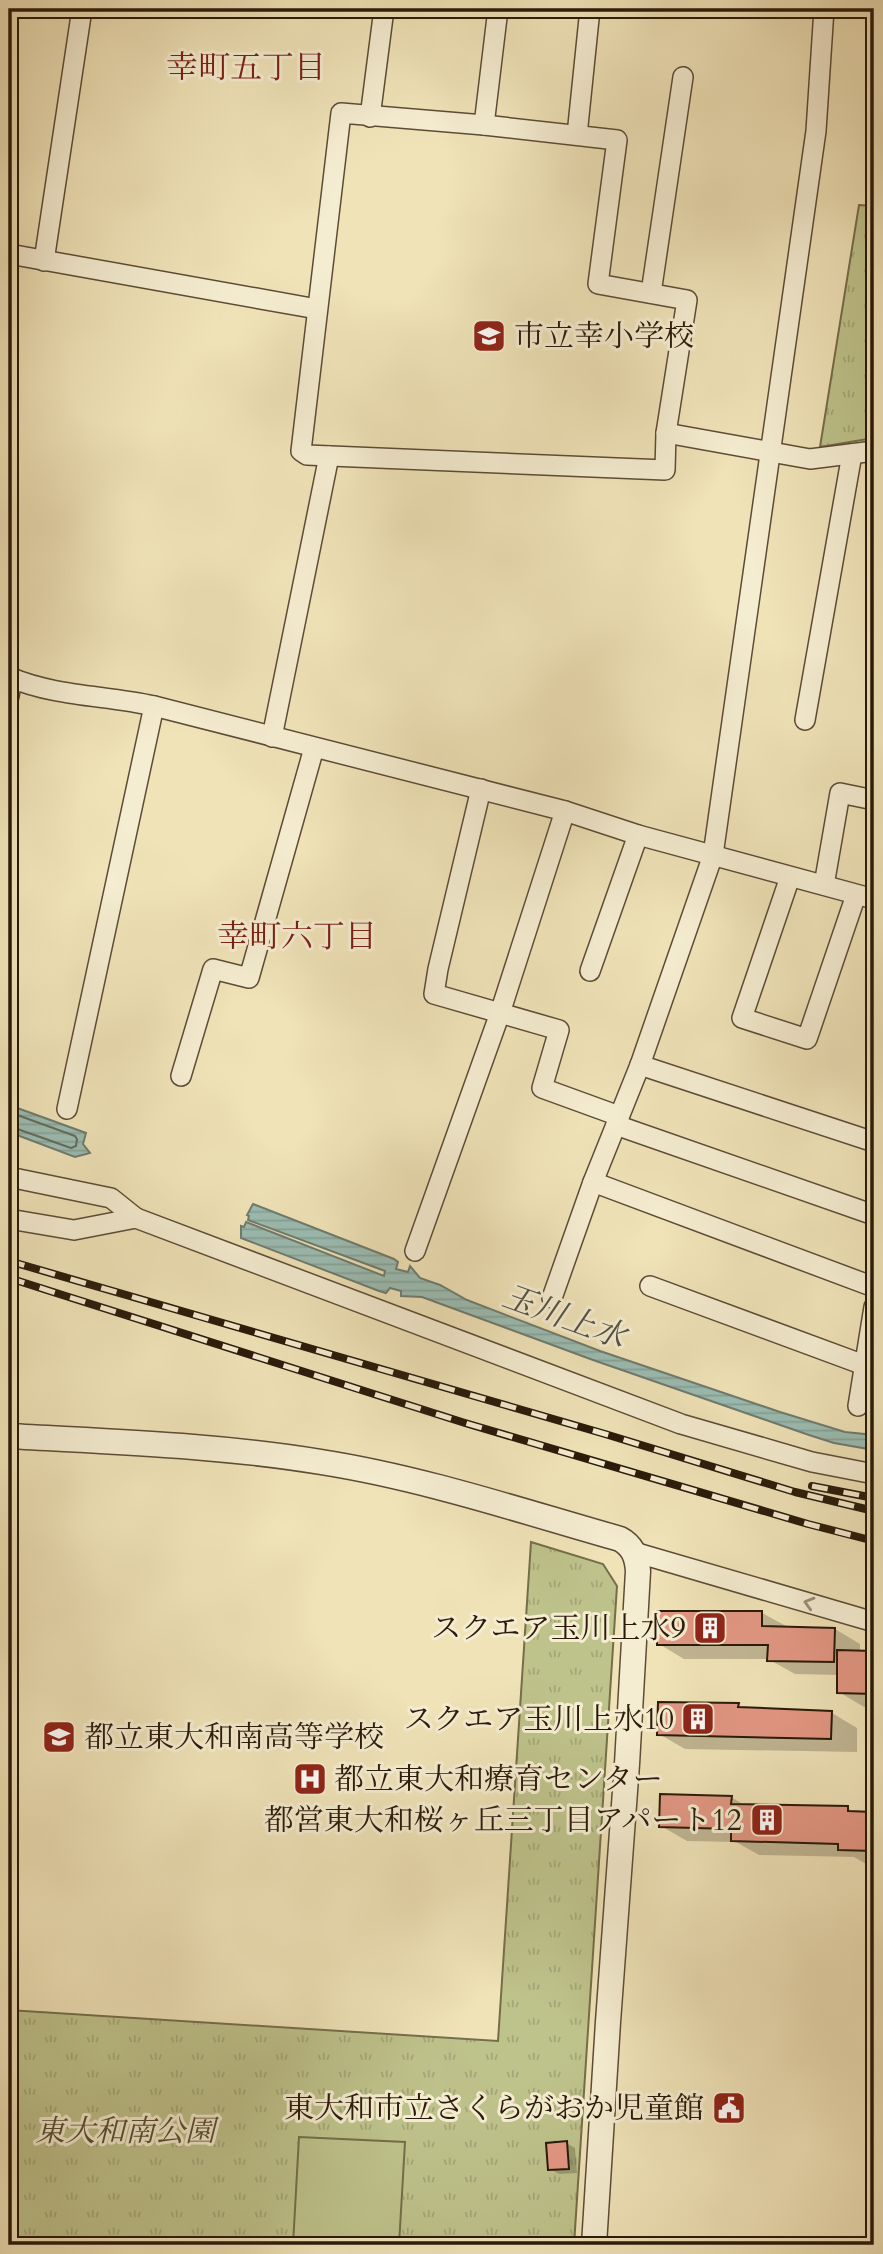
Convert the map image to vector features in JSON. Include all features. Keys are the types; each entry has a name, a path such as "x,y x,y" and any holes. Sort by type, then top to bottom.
{"street":[{"path":"44,261 82,9"},
{"path":"370,117 384,9"},
{"path":"484,125 498,9"},
{"path":"577,135 590,9"},
{"path":"552,1298 593,1182 640,1065 713,855 816,131 824,9"},
{"path":"650,293 683,77"},
{"path":"341,114 484,125 617,140 598,284 687,300 666,433 665,470 307,455 301,451 341,114"},
{"path":"9,254 317,309"},
{"path":"666,433 810,458 874,451"},
{"path":"805,720 852,454"},
{"path":"272,737 328,456"},
{"path":"10,683 153,706 565,811 638,835 865,897 807,1039 742,1018 790,877"},
{"path":"67,1109 153,706"},
{"path":"181,1076 213,969 248,978 314,748"},
{"path":"481,789 434,993 559,1030 542,1088 617,1121 874,1215"},
{"path":"824,885 840,793 874,800"},
{"path":"415,1251 500,1013 565,811"},
{"path":"590,971 638,835"},
{"path":"640,1065 873,1137"},
{"path":"9,1177 111,1198 135,1218 681,1424 812,1462 874,1474"},
{"path":"593,1182 874,1287"},
{"path":"9,1219 74,1230 135,1218"},
{"path":"650,1286 869,1366"},
{"path":"858,1406 869,1366 874,1307"},
{"path":"9,1436 227,1450 322,1462 419,1482 606,1535 626,1543 634,1552 638,1571 627,1765 608,2009 594,2245"},
{"path":"634,1552 874,1622"}],"green space":[{"path":"859,205 874,206 874,438 820,447"},
{"name":"東大和南公園","path":"531,1542 603,1564 617,1586 574,2245 9,2245 9,2010 498,2041"},
{"path":"299,2137 405,2142 399,2245 293,2245"}],"water":[{"path":"9,1105 86,1133 83,1144 90,1153 75,1157 9,1132"},
{"path":"253,1204 394,1259 398,1262 396,1269 408,1272 410,1266 420,1278 440,1285 467,1300 600,1351 845,1432 874,1435 874,1450 834,1443 809,1435 422,1297 401,1296 401,1291 390,1288 386,1293 379,1291 241,1238 241,1226 244,1227 246,1222 384,1276 385,1271 248,1220 247,1215"}],"building":[{"path":"657,1611 762,1611 762,1626 835,1628 834,1662 767,1661 768,1645 657,1645"},
{"path":"837,1650 874,1651 874,1694 837,1693"},
{"path":"658,1702 739,1703 738,1707 832,1711 831,1739 657,1735"},
{"name":"都営東大和桜ヶ丘三丁目アパート12","path":"660,1794 732,1796 731,1804 848,1806 848,1811 874,1812 874,1851 838,1850 838,1844 731,1841 731,1829 659,1827"},
{"path":"567,2141 569,2169 548,2170 546,2143"}],"railway":[{"path":"9,1261 795,1492 874,1511"},
{"path":"9,1278 465,1423 874,1541"},
{"path":"812,1486 874,1498"}],"place":[{"name":"市立幸小学校","path":"489,336"},
{"name":"スクエア玉川上水9","path":"710,1628"},
{"name":"スクエア玉川上水10","path":"698,1719"},
{"name":"都立東大和南高等学校","path":"59,1737"},
{"name":"都立東大和療育センター","path":"310,1779"},
{"name":"都営東大和桜ヶ丘三丁目アパート12","path":"767,1820"},
{"name":"東大和市立さくらがおか児童館","path":"729,2108"}],"district":[{"name":"幸町五丁目","path":"246,68"},
{"name":"幸町六丁目","path":"297,937"}],"water label":[{"name":"玉川上水","path":"564,1317"}]}
